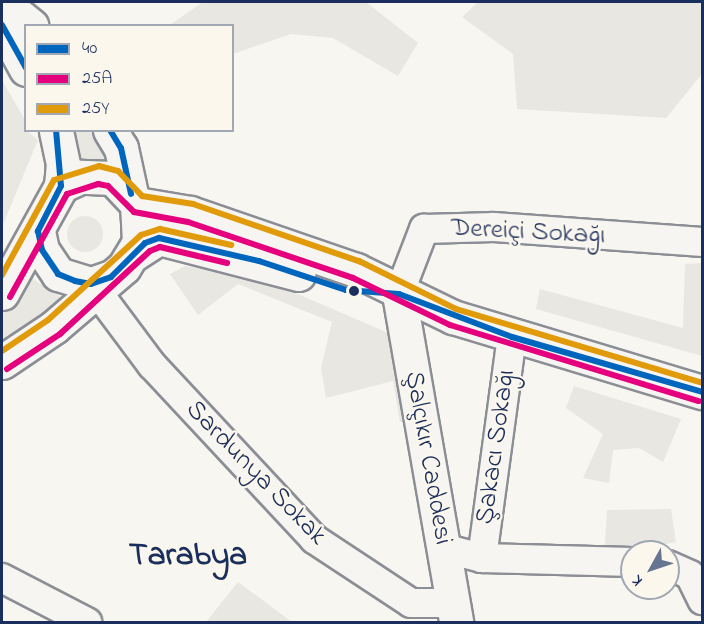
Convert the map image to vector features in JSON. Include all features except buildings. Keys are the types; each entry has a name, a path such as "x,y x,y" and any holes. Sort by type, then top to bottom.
{"main road":[{"path":"2,2 30,24"},
{"path":"2,25 24,65"},
{"path":"2,293 61,186 63,164 56,132"},
{"path":"111,132 121,148 142,229 134,254"},
{"path":"61,186 97,175 113,178 134,199 240,230 356,270 399,294 512,337 702,392"},
{"path":"38,231 42,250 58,274 91,284 103,283"},
{"path":"2,362 103,283 134,254 159,238 259,261 346,290 399,294"},
{"name":"Şalçıkır Caddesi","path":"399,294 454,613"}],"street":[{"name":"Dereiçi Sokağı","path":"399,294 424,229 494,227 702,242"},
{"name":"Sardunya Sokak","path":"103,283 152,365 314,539 411,603 454,613"},
{"name":"Şakacı Sokağı","path":"482,558 512,337"},
{"path":"443,548 482,558 620,561"},
{"path":"680,566 690,575 702,600"},
{"path":"2,578 87,622"}],"shaded area":[{"path":"203,2 366,2 418,43 398,76 333,38 291,34 234,54 234,24 171,24"},
{"path":"478,2 702,2 702,74 666,118 517,109 513,54 462,17"},
{"path":"2,80 24,118 24,132 28,132 38,140 2,227"},
{"path":"71,132 92,132 115,168 75,161"},
{"path":"85,216 98,221 103,234 98,247 85,252 72,247 67,234 72,221"},
{"path":"702,263 702,356 536,309 540,289 683,328 685,264"},
{"path":"185,266 263,279 400,338 415,422 400,422 393,381 326,398 321,368 332,322 238,284 198,315 170,274"},
{"path":"30,277 70,303 2,348 2,314"},
{"path":"574,386 681,419 663,462 639,448 613,450 609,483 583,478 603,434 566,408"},
{"path":"671,509 676,540 620,540 620,554 604,557 607,510"},
{"path":"238,582 292,622 206,622"}],"transit line":[{"name":"40","path":"2,25 24,64"},
{"name":"40","path":"56,132 61,186 38,231 42,250 58,274 75,281 91,284 111,277 145,243 159,238 259,261 346,290 399,294 512,337 702,392"},
{"name":"40","path":"111,132 121,148 131,194"},
{"name":"25Y","path":"2,275 54,180 99,166 118,171 142,196 193,204 359,261 456,309 702,383"},
{"name":"25A","path":"10,297 67,194 98,184 108,186 134,212 188,222 353,278 450,325 699,401"},
{"name":"25Y","path":"2,351 48,320 141,235 160,229 231,245"},
{"name":"25A","path":"7,369 60,334 150,251 160,247 227,263"}],"district":[{"name":"Tarabya","path":"188,557"}]}
